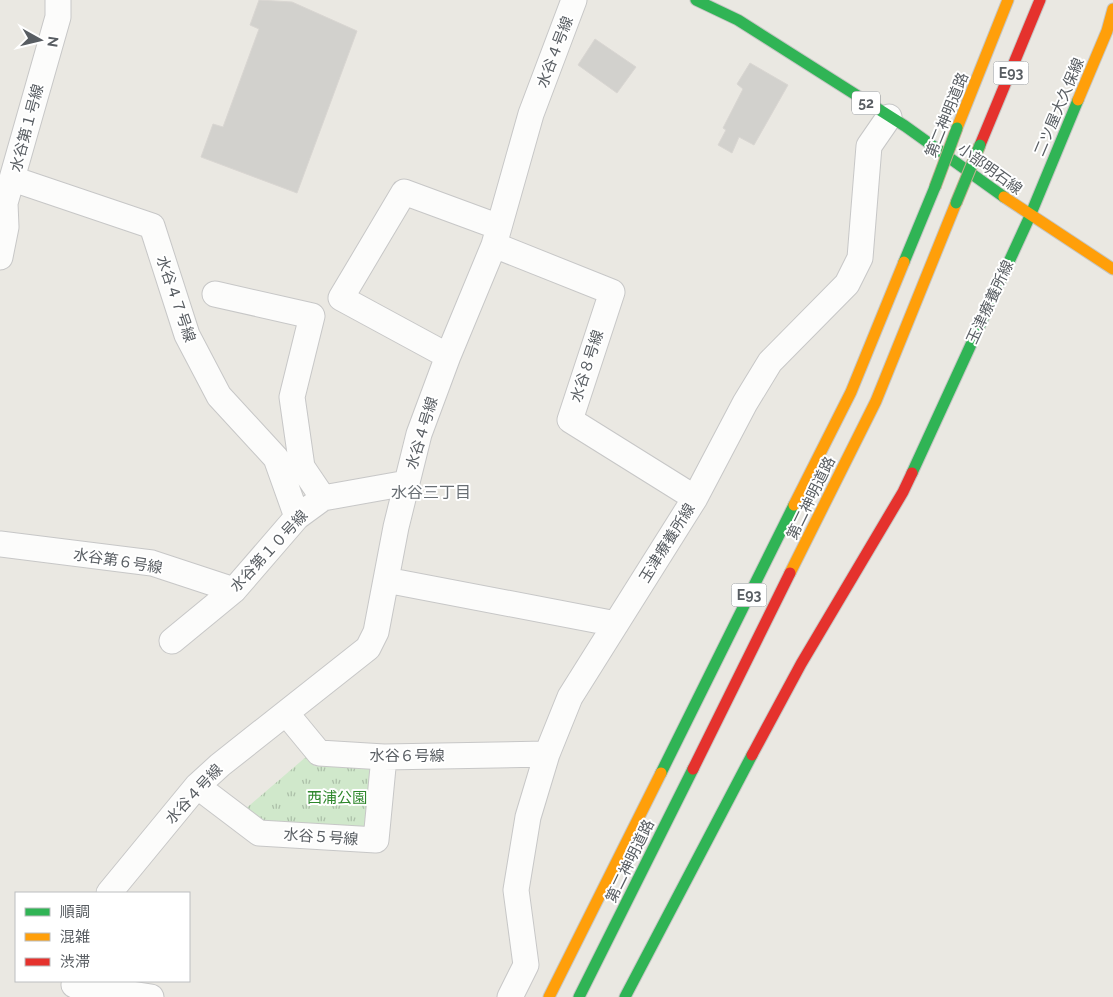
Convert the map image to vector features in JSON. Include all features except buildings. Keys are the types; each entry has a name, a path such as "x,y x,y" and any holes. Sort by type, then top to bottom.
{"main road":[{"name":"小部明石線","path":"696,0 738,20 905,126 1030,216 1113,269"},
{"name":"第二神明道路","path":"549,997 851,392 1008,0"},
{"name":"第二神明道路","path":"579,997 876,401 1040,0"},
{"name":"二ツ屋大久保線","path":"1030,216 1107,31 1113,10"},
{"name":"玉津療養所線","path":"626,997 695,861 802,664 903,492 1030,216"}],"street":[{"name":"水谷第１号線","path":"0,257 6,227 5,203 58,16 58,0"},
{"name":"水谷４号線","path":"110,892 197,786 220,765 368,648 376,632 419,434 448,356 497,236 531,114 574,0"},
{"name":"玉津療養所線","path":"510,997 526,964 516,890 528,817 547,754 570,697 695,498 745,404 770,362 847,284 860,258 869,146 889,117"},
{"name":"水谷４７号線","path":"13,179 152,226 187,335 219,396 276,458 297,517"},
{"path":"448,356 341,298 404,192 497,236"},
{"name":"水谷８号線","path":"497,236 612,292 570,420 695,498"},
{"path":"215,294 312,316 292,397 302,467 323,498"},
{"name":"水谷第１０号線","path":"172,640 234,590 297,517 323,498 407,483"},
{"name":"水谷第６号線","path":"0,544 152,563 234,590"},
{"path":"386,580 616,624"},
{"name":"水谷６号線","path":"286,713 319,753 384,757 547,754"},
{"name":"水谷５号線","path":"197,786 259,833 376,840 384,757"},
{"path":"73,987 151,997"}],"green space":[{"name":"西浦公園","path":"307,756 314,766 373,769 369,824 363,832 267,824 243,811"}],"traffic: fast":[{"path":"696,0 738,20 905,126 1004,197"},
{"path":"912,473 1030,216 1078,100"},
{"path":"935,187 957,128"},
{"path":"956,203 980,145"},
{"path":"904,262 935,187"},
{"path":"661,773 794,505"},
{"path":"625,997 752,755"},
{"path":"579,997 693,769"}],"traffic: slow":[{"path":"957,128 1008,0"},
{"path":"1078,100 1107,31 1113,9"},
{"path":"1004,197 1113,269"},
{"path":"790,573 876,401 956,203"},
{"path":"794,505 851,392 904,262"},
{"path":"549,997 661,773"}],"traffic: jam":[{"path":"980,145 1040,0"},
{"path":"752,755 801,664 903,492 912,473"},
{"path":"693,769 790,573"}],"district":[{"name":"水谷三丁目","path":"431,492"}]}
